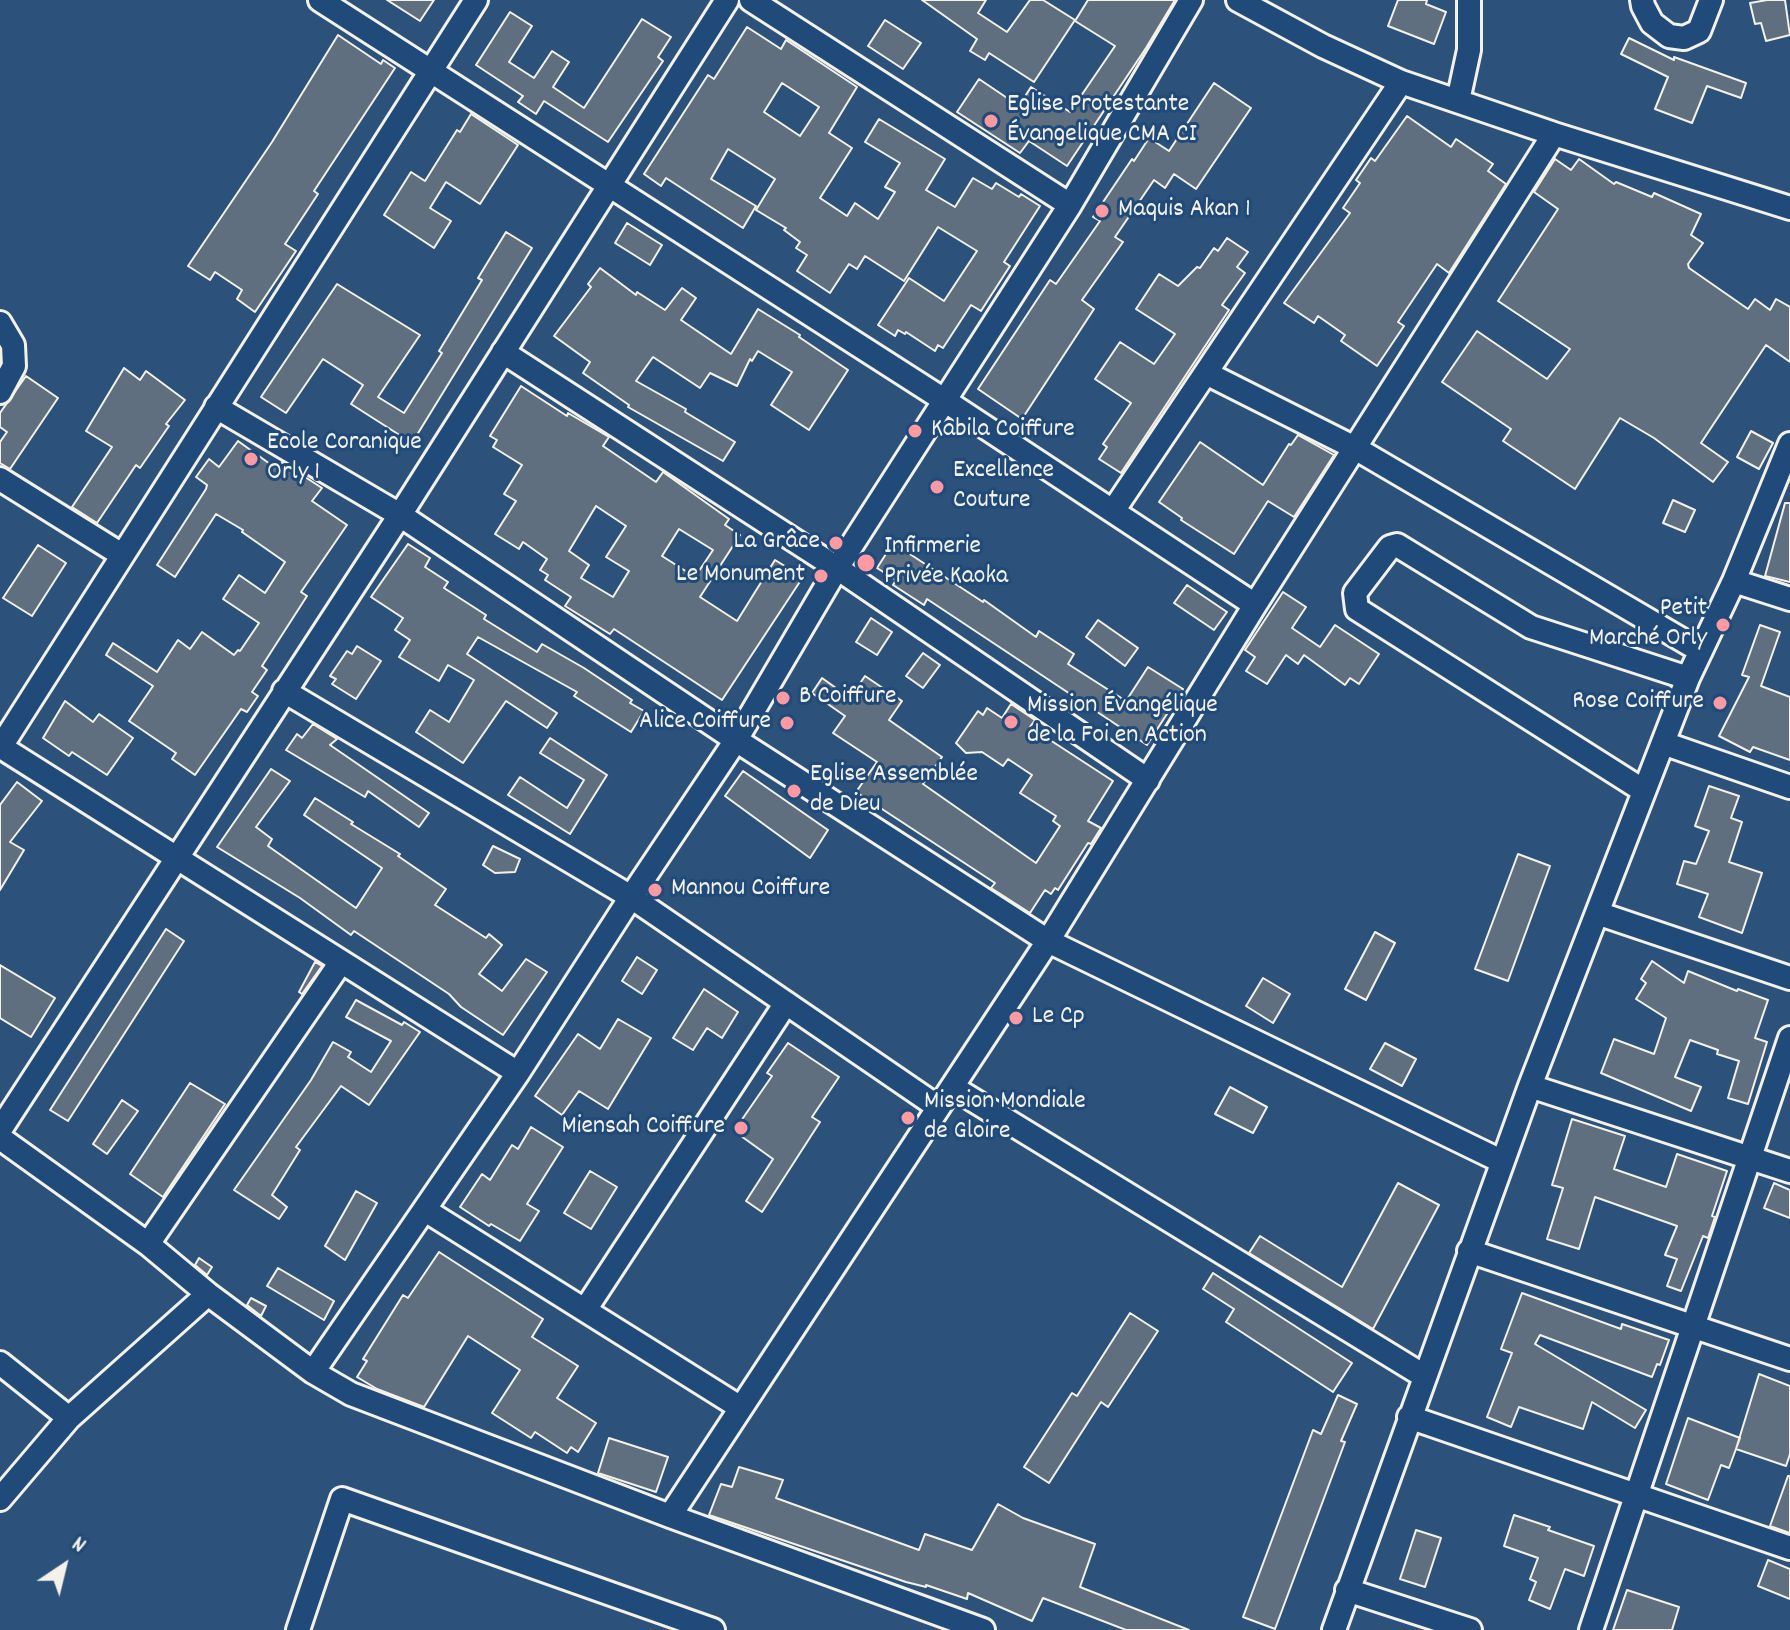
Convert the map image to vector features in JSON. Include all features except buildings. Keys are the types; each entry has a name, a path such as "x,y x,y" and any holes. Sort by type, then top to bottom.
{"street":[{"path":"320,0 944,400 1255,605"},
{"path":"476,0 0,748 518,1073"},
{"path":"0,1130 400,515 727,0"},
{"path":"751,0 1070,205"},
{"path":"313,1372 518,1073 736,740 837,568 1070,205 1191,0"},
{"path":"1238,0 1323,46 1401,82 1790,208"},
{"path":"1458,101 1469,50 1469,0"},
{"path":"1642,0 1652,23 1669,36 1684,38 1699,31 1711,0"},
{"path":"1113,511 1401,82"},
{"path":"670,1516 1048,941 1255,605 1554,134"},
{"path":"0,323 13,345 14,366 0,392"},
{"path":"503,352 837,568 1148,780"},
{"path":"1206,373 1355,448 1701,651"},
{"path":"216,407 400,515 736,740 1048,941 1501,1161"},
{"path":"1334,1630 1501,1161 1688,678 1734,581 1790,444"},
{"path":"0,479 122,555"},
{"path":"1644,791 1357,609 1355,593 1390,547 1397,545 1531,627 1688,678"},
{"path":"1734,581 1790,599"},
{"path":"284,691 631,897 938,1107"},
{"path":"1663,743 1790,787"},
{"path":"1597,913 1790,978"},
{"path":"148,1244 341,962"},
{"path":"585,1310 786,1003"},
{"path":"1591,1630 1790,1038"},
{"path":"1530,1086 1790,1171"},
{"path":"952,1087 1424,1376"},
{"path":"0,1138 148,1244 208,1294 313,1372 351,1394 670,1516 983,1630"},
{"path":"425,1210 741,1408"},
{"path":"1469,1251 1790,1359"},
{"path":"0,1499 69,1418 208,1294"},
{"path":"0,1363 69,1418"},
{"path":"1409,1417 1790,1548"},
{"path":"298,1630 342,1499 713,1630"},
{"path":"1347,1590 1470,1630"}],"place":[{"name":"Eglise Protestante Évangelique CMA CI","path":"991,121"},
{"name":"Maquis Akan 1","path":"1102,211"},
{"name":"Kabila Coiffure","path":"915,431"},
{"name":"Ecole Coranique Orly 1","path":"251,459"},
{"name":"Excellence Couture","path":"937,487"},
{"name":"La Grâce","path":"836,543"},
{"name":"Infirmerie Privée Kaoka","path":"866,563"},
{"name":"Le Monument","path":"821,576"},
{"name":"Petit Marché Orly","path":"1723,625"},
{"name":"B Coiffure","path":"783,698"},
{"name":"Rose Coiffure","path":"1720,703"},
{"name":"Mission Évangélique de la Foi en Action","path":"1011,722"},
{"name":"Alice Coiffure","path":"787,723"},
{"name":"Eglise Assemblée de Dieu","path":"794,791"},
{"name":"Mannou Coiffure","path":"655,890"},
{"name":"Le Cp","path":"1016,1018"},
{"name":"Mission Mondiale de Gloire","path":"908,1118"},
{"name":"Miensah Coiffure","path":"741,1128"}]}
